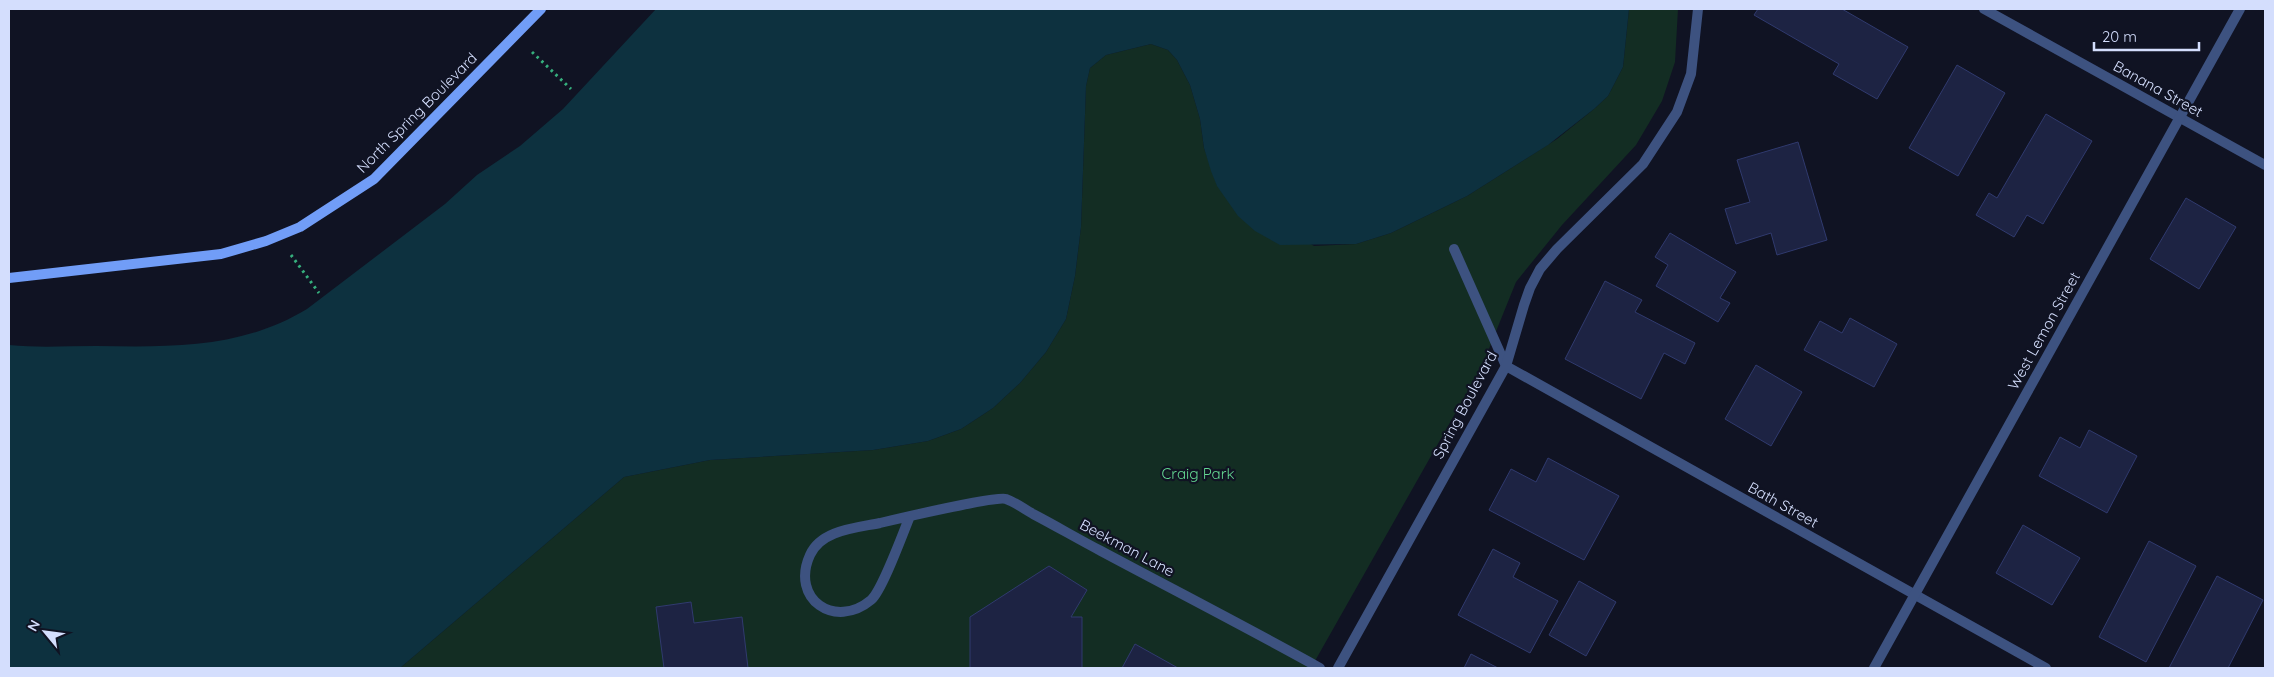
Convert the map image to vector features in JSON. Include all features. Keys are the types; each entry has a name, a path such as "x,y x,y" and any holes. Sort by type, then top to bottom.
{"street":[{"name":"North Spring Boulevard","path":"9,278 221,254 300,227 352,196 374,180 541,9"},
{"name":"Spring Boulevard","path":"1338,668 1506,366 1530,288 1540,269 1557,248 1644,164 1676,112 1691,74 1698,9"},
{"name":"Banana Street","path":"1984,9 2265,165"},
{"name":"West Lemon Street","path":"1874,668 2240,9"},
{"path":"1454,249 1506,366"},
{"name":"Bath Street","path":"1506,366 1914,596 2046,668"},
{"name":"Beekman Lane","path":"910,516 886,573 872,599 853,612 833,612 818,605 806,592 805,576 808,558 815,545 825,538 841,531 910,516 1004,498 1320,668"}],"path":[{"path":"514,36 571,89"},
{"path":"278,236 318,294"}],"green space":[{"name":"Craig Park","path":"1629,9 1678,9 1675,62 1662,101 1636,145 1562,225 1516,282 1482,366 1311,668 400,668 624,477 710,460 873,450 928,441 961,429 993,408 1020,383 1046,352 1066,319 1075,276 1081,227 1086,86 1090,68 1106,55 1151,44 1168,50 1177,60 1190,85 1200,119 1204,148 1217,185 1314,246 1356,244 1391,233 1467,196 1557,139 1594,109 1608,96 1623,67"}],"water":[{"path":"656,9 1629,9 1623,67 1608,96 1594,109 1548,145 1467,196 1391,233 1356,244 1280,245 1255,231 1238,216 1217,186 1204,148 1200,119 1190,85 1177,60 1168,50 1151,44 1106,55 1090,68 1086,86 1081,227 1075,276 1066,319 1046,352 1020,383 993,408 961,429 928,441 873,450 710,460 624,477 400,668 9,668 9,345 42,347 151,346 205,343 257,332 282,322 307,309 445,204 477,175 520,146 563,109"}],"building":[{"path":"1758,9 1842,9 1908,47 1877,99 1833,74 1839,64 1754,15"},
{"path":"1957,65 2005,93 1958,176 1909,148"},
{"path":"2046,114 2092,141 2043,224 2027,215 2014,237 1976,215 1989,193 1997,198"},
{"path":"1798,142 1827,240 1777,255 1771,233 1736,244 1725,209 1750,202 1737,160"},
{"path":"2186,198 2236,227 2199,289 2150,259"},
{"path":"1670,233 1736,272 1720,298 1730,303 1718,322 1656,286 1668,265 1655,257"},
{"path":"1605,281 1642,300 1635,312 1695,343 1685,364 1664,353 1641,399 1565,359"},
{"path":"1850,318 1897,344 1874,387 1804,350 1820,321 1842,333"},
{"path":"1756,365 1802,392 1771,446 1725,419"},
{"path":"2089,430 2137,456 2107,513 2039,476 2060,437 2080,448"},
{"path":"1548,458 1619,496 1584,560 1489,510 1511,469 1536,482"},
{"path":"2023,525 2080,558 2052,605 1996,573"},
{"path":"2149,541 2196,566 2146,662 2099,637"},
{"path":"1493,549 1520,563 1513,577 1558,601 1530,653 1458,615"},
{"path":"1049,566 1087,590 1071,617 1082,617 1082,668 970,668 970,617"},
{"path":"2217,576 2263,600 2228,668 2169,668"},
{"path":"1579,581 1616,602 1586,656 1549,635"},
{"path":"691,602 694,623 742,617 748,668 664,668 656,607"},
{"path":"1135,644 1178,668 1122,668"},
{"path":"1471,654 1498,668 1464,668"}]}
